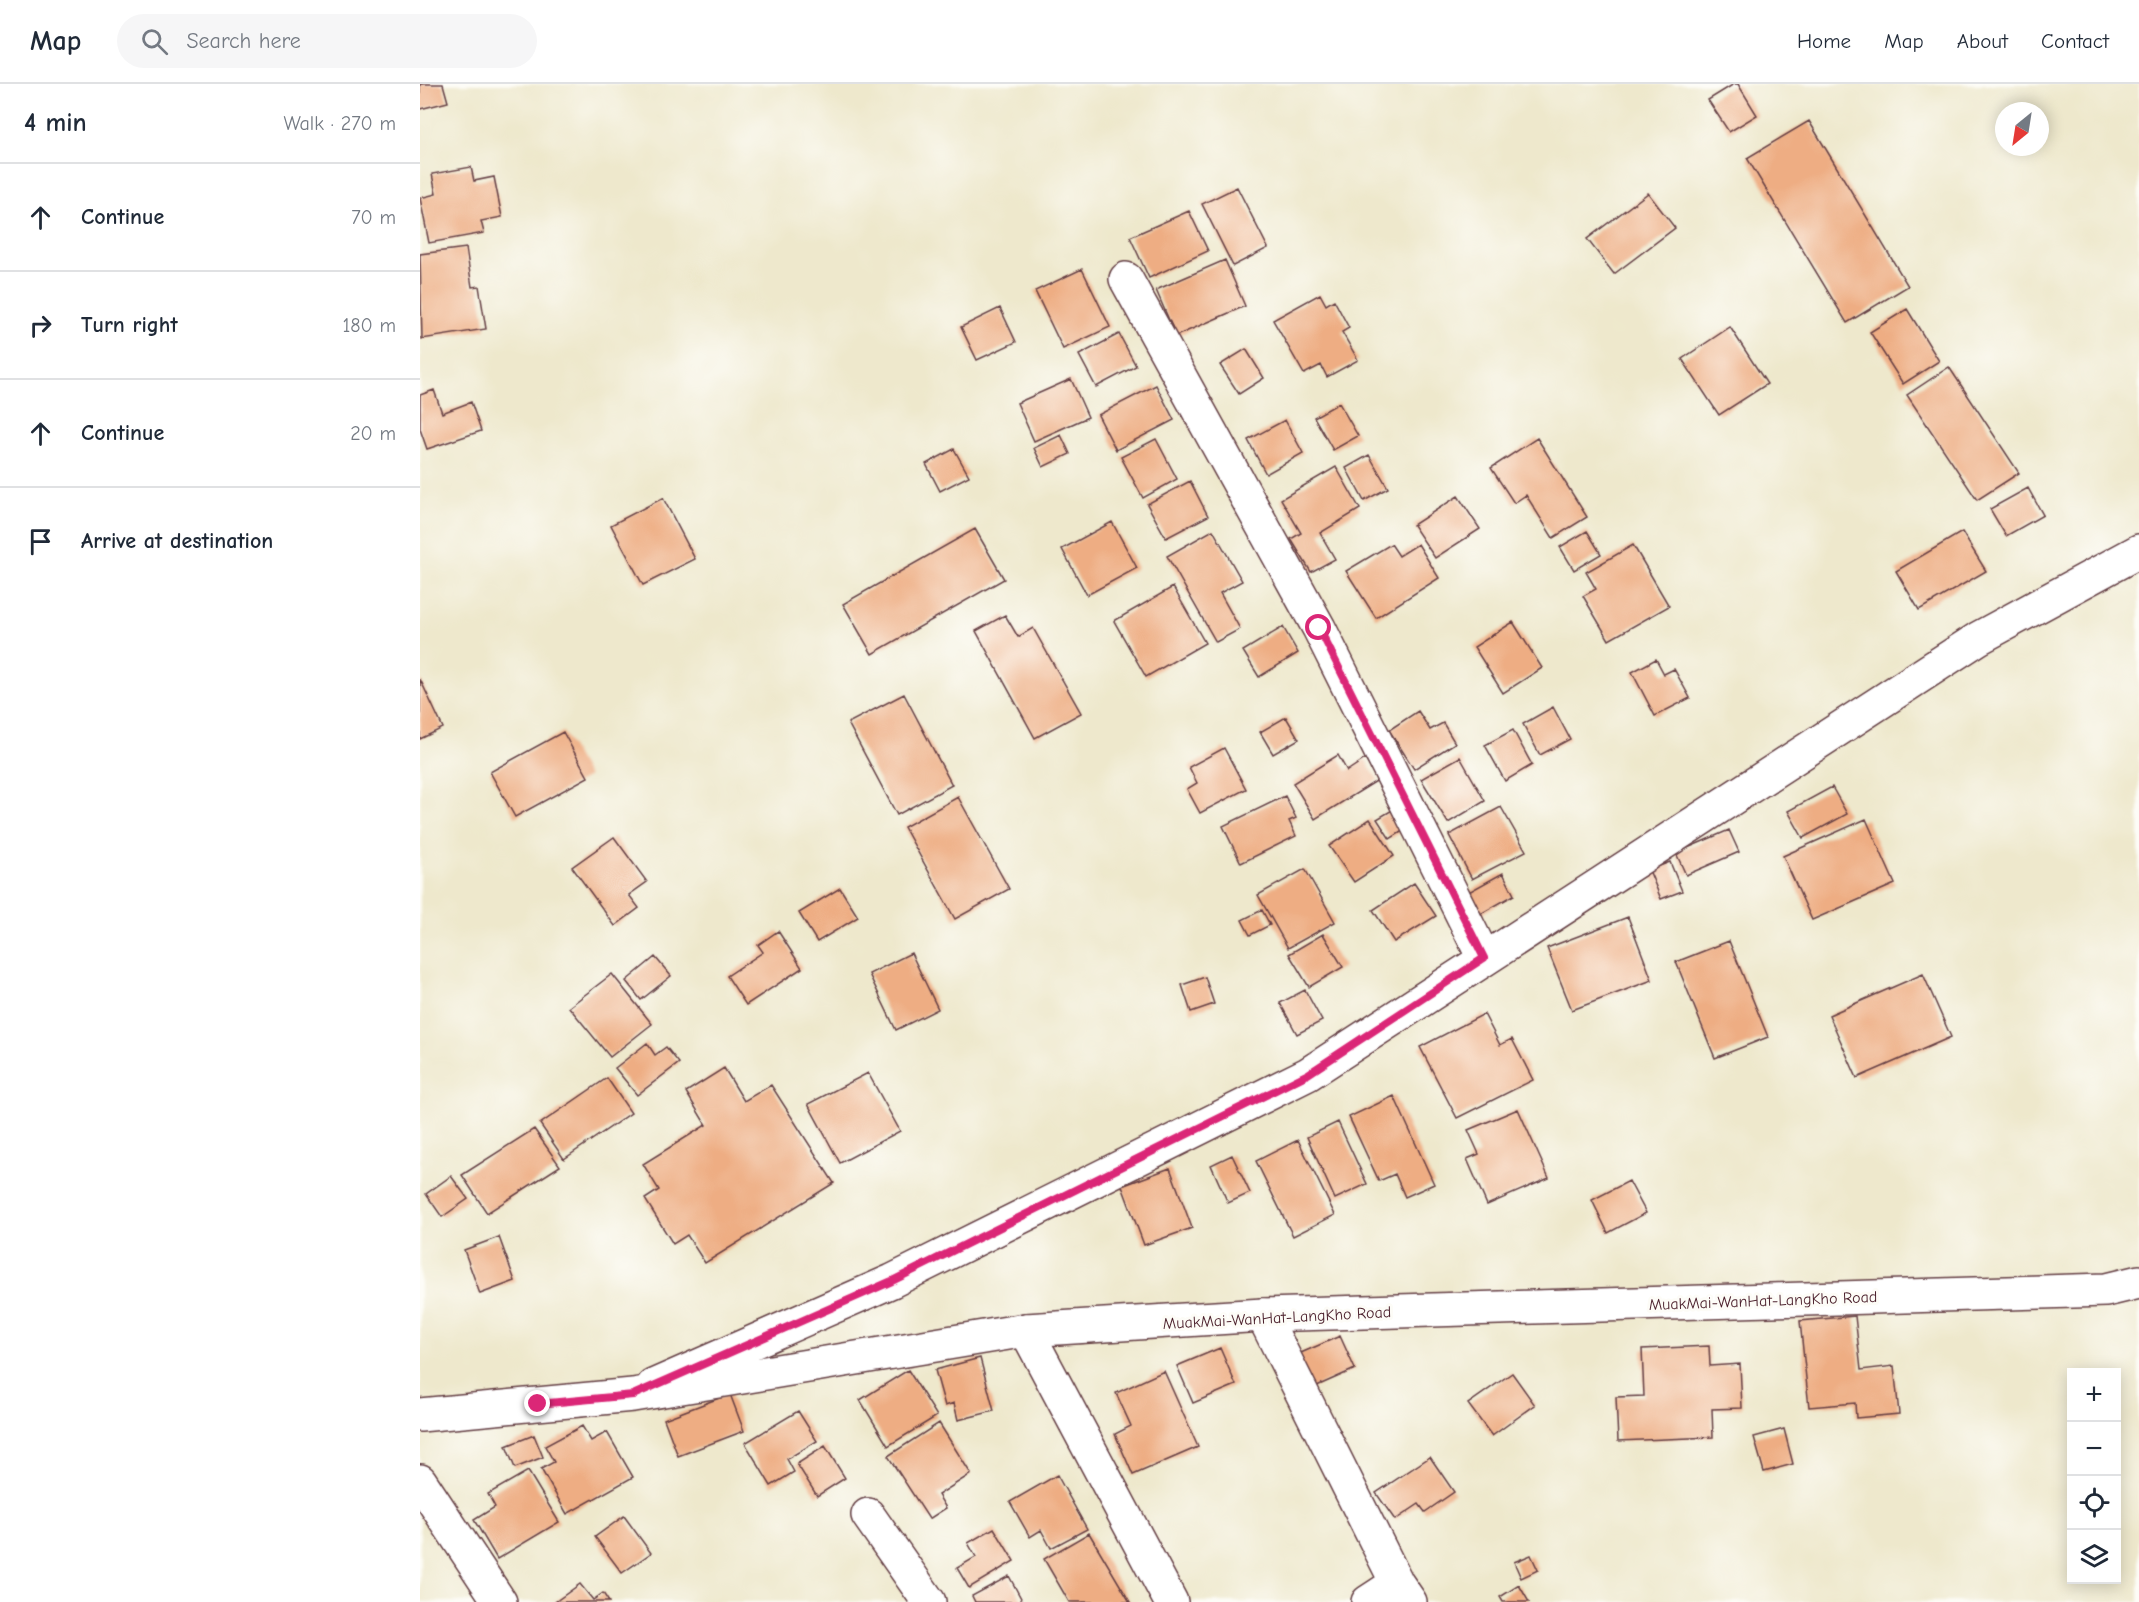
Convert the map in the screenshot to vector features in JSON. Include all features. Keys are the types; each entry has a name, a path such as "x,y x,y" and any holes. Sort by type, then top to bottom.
{"street":[{"path":"1126,279 1319,628 1484,958"},
{"path":"633,1395 892,1281 1308,1074 1979,638 2139,551"},
{"name":"MuakMai-WanHat-LangKho Road","path":"420,1415 633,1395 1026,1330 1263,1315 2106,1290 2139,1282"},
{"path":"1263,1315 1404,1592 1368,1602"},
{"path":"1026,1330 1171,1602"},
{"path":"420,1481 500,1602"},
{"path":"868,1515 929,1602"}],"building":[{"path":"420,84 443,84 448,102 420,109"},
{"path":"1734,84 1738,84 1757,115 1729,132 1708,100"},
{"path":"1809,121 1908,286 1847,323 1747,158"},
{"path":"471,167 474,181 494,177 502,217 481,221 484,233 429,243 420,198 436,194 432,174"},
{"path":"1237,187 1268,248 1233,266 1202,204"},
{"path":"1648,193 1675,228 1614,274 1587,239"},
{"path":"1189,211 1208,251 1149,278 1130,237"},
{"path":"466,248 472,287 479,286 486,329 422,339 420,254"},
{"path":"1225,260 1245,306 1176,336 1156,290"},
{"path":"1082,269 1110,327 1063,349 1035,291"},
{"path":"1320,294 1326,305 1334,300 1349,328 1342,332 1358,360 1327,377 1321,365 1304,374 1273,320"},
{"path":"1000,308 1016,342 977,360 961,327"},
{"path":"1907,309 1939,361 1903,384 1870,332"},
{"path":"1730,327 1767,384 1719,415 1682,359"},
{"path":"1119,334 1136,366 1096,387 1079,355"},
{"path":"1246,349 1264,378 1239,394 1220,365"},
{"path":"1949,367 2019,473 1977,500 1907,395"},
{"path":"1071,379 1088,417 1034,441 1017,403"},
{"path":"1156,385 1174,420 1116,450 1098,415"},
{"path":"434,390 442,413 471,402 481,431 427,449 420,429 420,395"},
{"path":"1339,403 1358,436 1333,450 1314,417"},
{"path":"1285,420 1303,453 1266,474 1248,440"},
{"path":"1061,435 1070,454 1043,467 1034,448"},
{"path":"1537,438 1587,517 1553,538 1526,495 1514,503 1491,468"},
{"path":"1156,439 1177,479 1143,498 1121,457"},
{"path":"954,449 969,476 940,491 926,464"},
{"path":"1369,455 1388,488 1364,501 1346,468"},
{"path":"1336,467 1360,509 1320,533 1335,559 1311,572 1291,539 1301,533 1281,499"},
{"path":"1190,481 1208,516 1166,538 1147,504"},
{"path":"2028,488 2043,515 2006,536 1990,509"},
{"path":"1458,496 1480,529 1435,558 1413,525"},
{"path":"663,498 695,559 643,585 611,525"},
{"path":"1112,522 1137,568 1087,595 1062,549"},
{"path":"975,529 1004,579 872,654 843,604"},
{"path":"1213,530 1242,581 1220,593 1240,629 1216,642 1167,556"},
{"path":"1587,531 1601,554 1574,570 1560,547"},
{"path":"1962,532 1986,571 1919,610 1896,571"},
{"path":"1391,544 1399,556 1418,544 1439,578 1376,618 1346,571"},
{"path":"1633,545 1669,606 1609,640 1583,596 1596,589 1586,572"},
{"path":"1173,587 1205,643 1146,677 1114,621"},
{"path":"1005,615 1018,637 1033,628 1081,713 1035,738 976,631"},
{"path":"1513,622 1542,668 1503,693 1474,647"},
{"path":"1283,627 1298,653 1259,677 1243,651"},
{"path":"1656,659 1664,674 1674,669 1690,698 1655,716 1632,672"},
{"path":"420,679 443,728 420,739"},
{"path":"904,694 952,785 897,815 848,723"},
{"path":"1553,707 1570,739 1540,755 1523,724"},
{"path":"1418,711 1430,730 1443,723 1455,743 1414,769 1389,730"},
{"path":"1286,717 1299,739 1273,754 1260,732"},
{"path":"1513,730 1532,765 1505,781 1485,745"},
{"path":"563,732 588,777 515,817 490,772"},
{"path":"1224,748 1246,789 1200,813 1187,789 1197,783 1189,767"},
{"path":"1338,755 1347,771 1365,759 1378,780 1315,819 1293,783"},
{"path":"1460,757 1485,801 1448,823 1421,779"},
{"path":"1832,787 1847,814 1803,838 1788,811"},
{"path":"1285,796 1296,818 1289,821 1296,836 1241,863 1223,826"},
{"path":"958,797 1009,889 955,919 904,827"},
{"path":"1501,807 1526,851 1472,879 1449,835"},
{"path":"1394,809 1406,829 1390,839 1377,819"},
{"path":"1370,819 1394,856 1354,882 1329,846"},
{"path":"1866,819 1895,884 1812,920 1783,856"},
{"path":"1729,830 1739,852 1686,875 1676,853"},
{"path":"614,837 647,882 629,895 639,908 615,926 572,867"},
{"path":"1670,862 1682,891 1661,899 1649,870"},
{"path":"1305,869 1335,922 1288,948 1258,895"},
{"path":"1503,873 1514,895 1477,916 1465,894"},
{"path":"1414,883 1436,916 1394,942 1373,910"},
{"path":"840,888 858,917 817,942 799,913"},
{"path":"1262,910 1270,925 1250,935 1242,920"},
{"path":"1628,917 1652,980 1572,1010 1547,948"},
{"path":"778,931 802,968 746,1005 727,976 763,952 758,945"},
{"path":"1323,934 1343,967 1309,987 1289,954"},
{"path":"1729,941 1768,1037 1715,1058 1676,962"},
{"path":"911,953 938,1009 896,1030 869,974"},
{"path":"655,957 671,976 641,1000 626,981"},
{"path":"612,974 652,1024 610,1057 569,1007"},
{"path":"1923,974 1951,1037 1857,1078 1829,1015"},
{"path":"1205,977 1214,1004 1191,1012 1182,985"},
{"path":"1305,990 1322,1021 1297,1034 1280,1003"},
{"path":"1484,1014 1500,1045 1512,1039 1533,1080 1457,1118 1420,1047"},
{"path":"647,1043 655,1055 666,1047 679,1063 637,1095 615,1068"},
{"path":"724,1068 744,1101 771,1085 834,1183 705,1263 687,1235 673,1244 645,1199 659,1190 643,1164 706,1125 686,1092"},
{"path":"868,1073 900,1131 840,1163 808,1104"},
{"path":"607,1078 631,1113 564,1159 540,1124"},
{"path":"1394,1096 1434,1184 1405,1197 1395,1174 1379,1181 1349,1117"},
{"path":"1518,1109 1549,1178 1487,1205 1467,1159 1479,1154 1468,1130"},
{"path":"1338,1122 1367,1184 1335,1199 1307,1137"},
{"path":"534,1129 560,1166 487,1213 462,1175"},
{"path":"1298,1140 1335,1215 1293,1236 1256,1161"},
{"path":"1232,1155 1250,1193 1228,1203 1211,1165"},
{"path":"1170,1168 1192,1228 1144,1245 1122,1186"},
{"path":"451,1176 468,1199 442,1217 426,1194"},
{"path":"1629,1181 1646,1213 1608,1233 1592,1200"},
{"path":"499,1237 515,1281 480,1294 464,1250"},
{"path":"1855,1316 1861,1370 1894,1366 1899,1414 1856,1418 1855,1403 1809,1407 1800,1321"},
{"path":"1340,1336 1355,1369 1308,1390 1294,1356"},
{"path":"1709,1346 1710,1366 1740,1364 1742,1408 1712,1409 1713,1437 1618,1441 1616,1397 1644,1396 1642,1349"},
{"path":"1220,1348 1236,1385 1193,1403 1177,1366"},
{"path":"980,1358 994,1411 958,1420 954,1403 945,1406 935,1370"},
{"path":"908,1370 937,1416 888,1446 860,1400"},
{"path":"1164,1371 1198,1447 1133,1475 1115,1434 1131,1426 1116,1393"},
{"path":"1512,1373 1535,1405 1492,1436 1468,1404"},
{"path":"730,1394 744,1431 678,1456 664,1419"},
{"path":"798,1411 817,1441 787,1459 794,1472 771,1486 745,1443"},
{"path":"939,1423 971,1474 938,1495 946,1508 929,1519 888,1456"},
{"path":"582,1426 591,1441 607,1432 633,1477 567,1514 541,1469 554,1462 545,1446"},
{"path":"1784,1429 1793,1464 1764,1472 1754,1437"},
{"path":"534,1435 543,1457 515,1468 506,1446"},
{"path":"825,1446 845,1478 817,1496 797,1464"},
{"path":"1430,1457 1454,1492 1425,1512 1419,1504 1395,1520 1376,1493"},
{"path":"528,1471 559,1522 497,1559 474,1520 495,1507 488,1494"},
{"path":"1057,1475 1087,1529 1051,1548 1041,1530 1030,1537 1010,1502"},
{"path":"624,1516 651,1553 622,1573 595,1537"},
{"path":"994,1528 1014,1561 969,1588 957,1568 976,1557 968,1543"},
{"path":"1089,1533 1130,1602 1069,1602 1044,1559"},
{"path":"1531,1555 1538,1570 1521,1578 1514,1562"},
{"path":"1009,1576 1023,1602 975,1602 972,1596"},
{"path":"580,1584 593,1600 603,1593 609,1602 555,1602"},
{"path":"1519,1585 1529,1602 1503,1602 1500,1597"}],"route":[{"path":"538,1404 633,1395 892,1281 1308,1074 1484,958 1319,628"}]}
